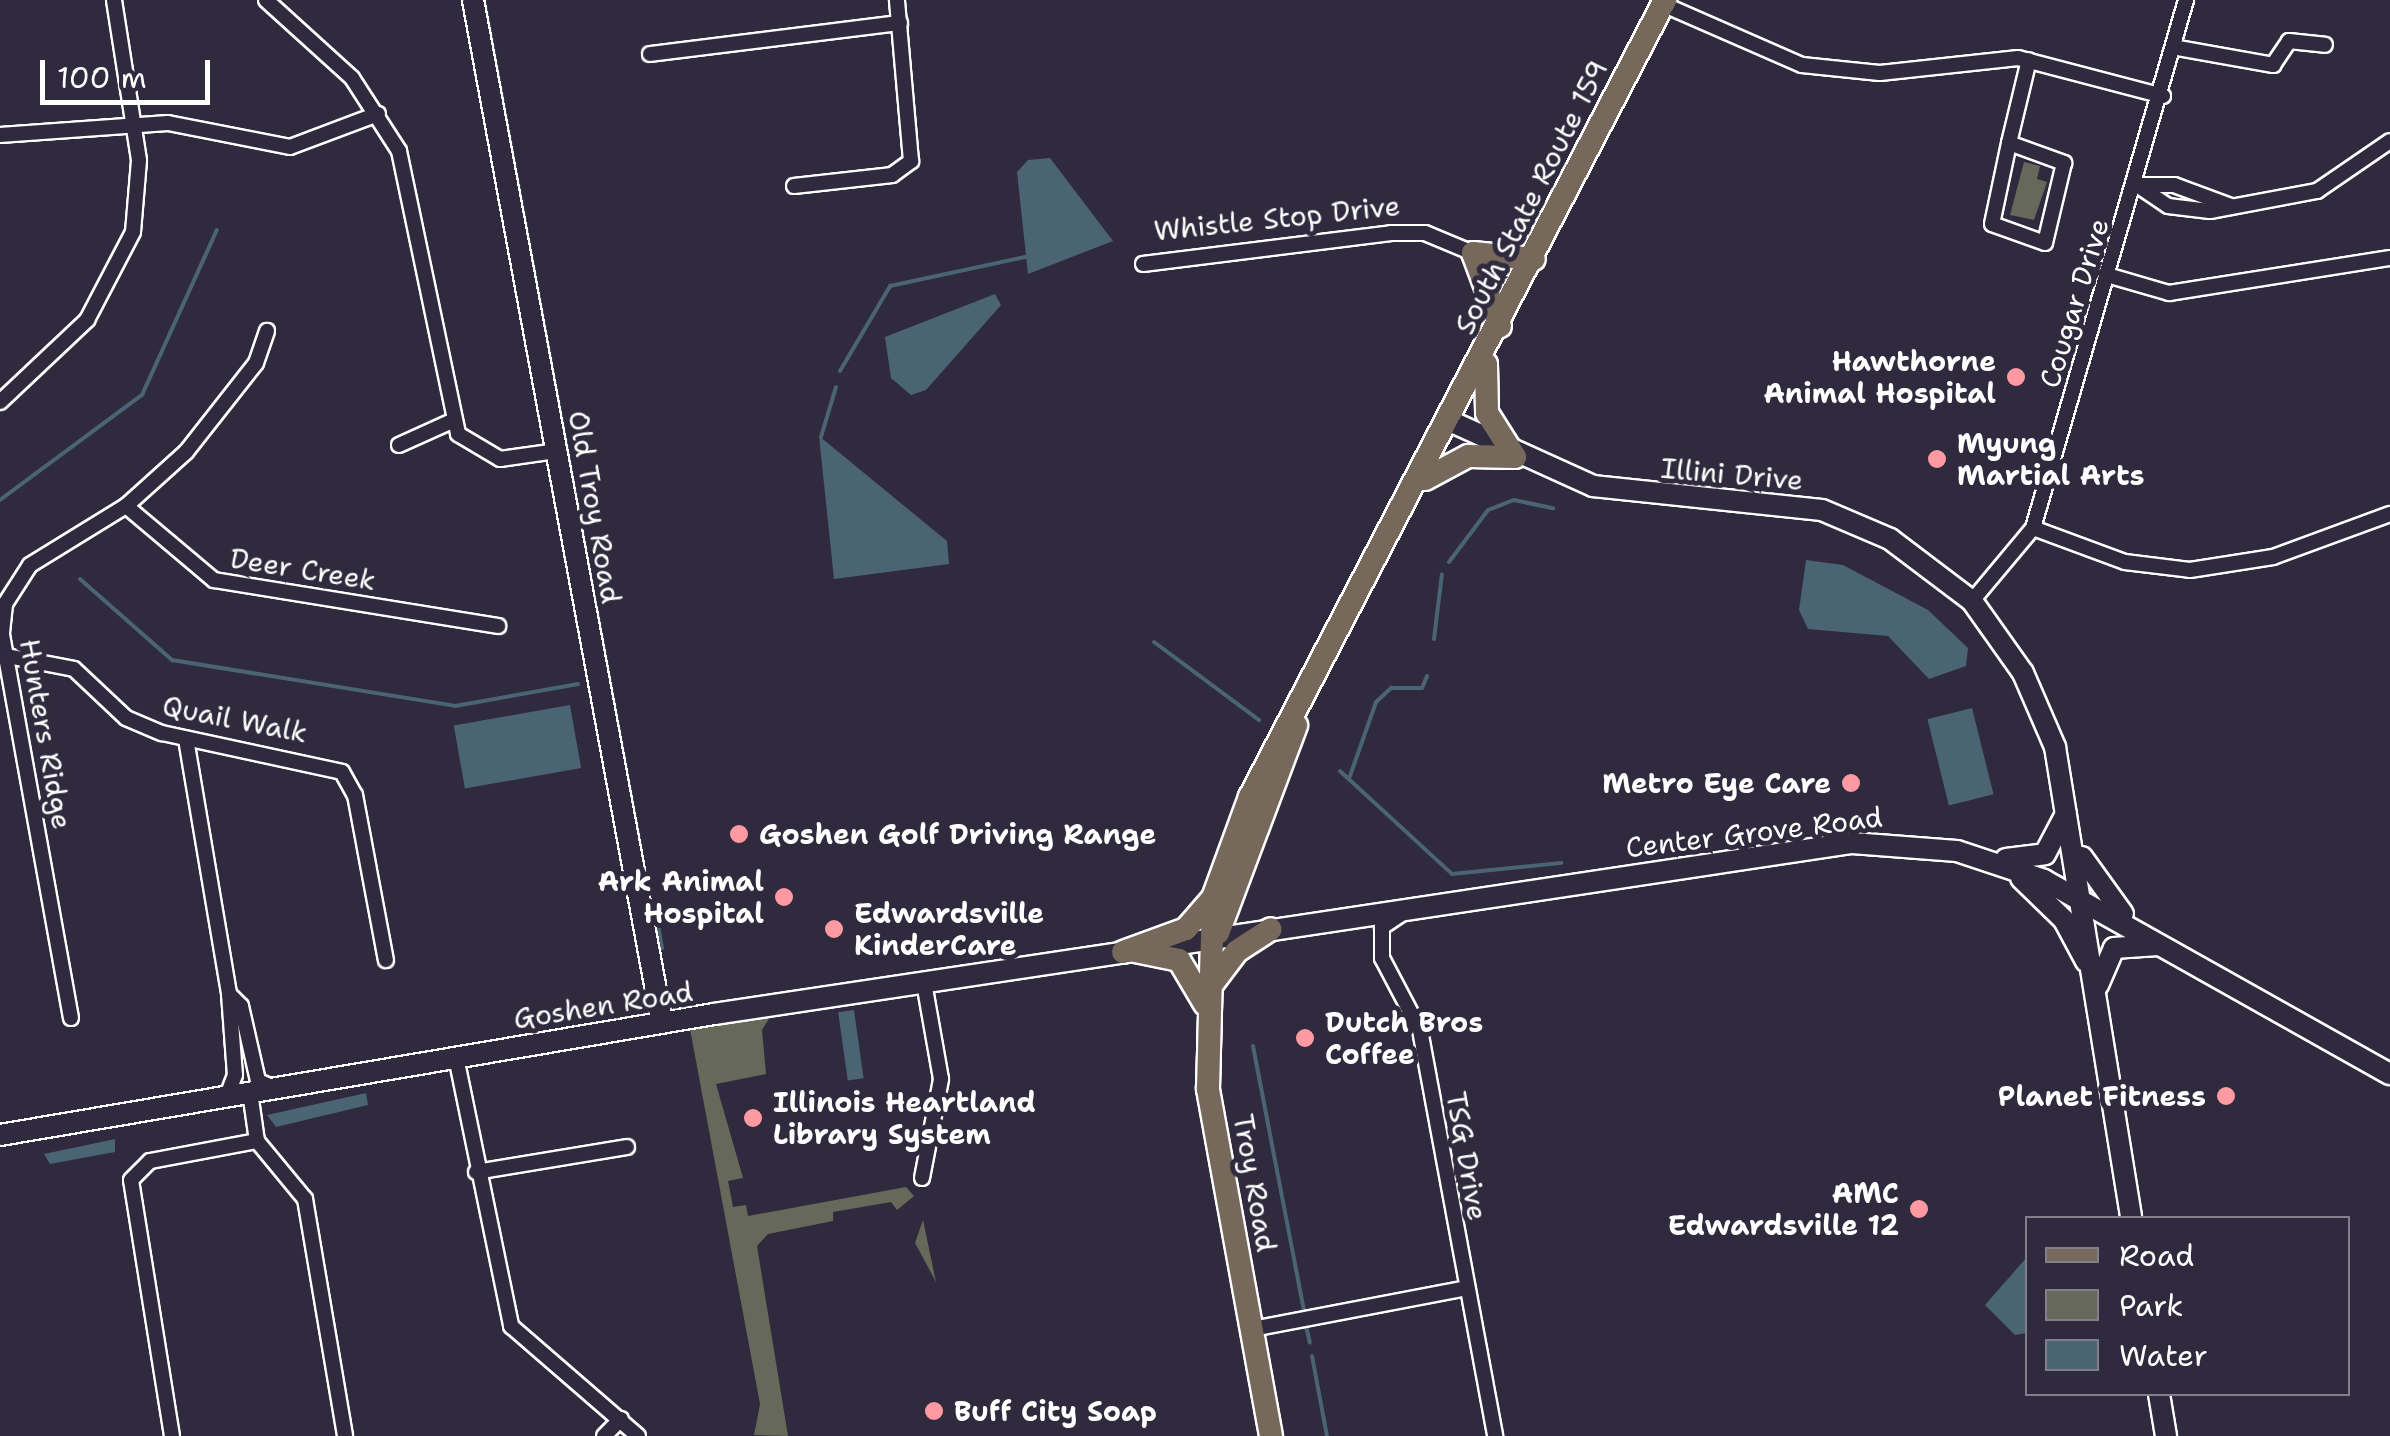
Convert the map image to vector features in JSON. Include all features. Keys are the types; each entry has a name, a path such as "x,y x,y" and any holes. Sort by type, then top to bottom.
{"main road":[{"name":"South State Route 159","path":"1452,422 1661,2"},
{"name":"Whistle Stop Drive","path":"1473,253 1534,259"},
{"path":"1473,253 1500,326"},
{"path":"1488,351 1488,413 1516,457"},
{"name":"Troy Road","path":"1216,939 1213,898 1250,796 1296,722 1452,422"},
{"path":"1421,481 1468,456 1516,457"},
{"name":"Troy Road","path":"1271,1436 1208,1089 1207,1001 1216,939 1296,744 1296,722"},
{"path":"1127,951 1179,960 1207,1001 1237,951 1272,930 1242,913 1238,880"},
{"path":"1127,951 1186,929 1213,898"}],"street":[{"path":"0,402 87,320 115,279 138,209 134,123 114,0"},
{"path":"266,0 341,66 378,114 413,196 452,421 467,446 488,457 557,451"},
{"name":"Old Troy Road","path":"473,0 662,1023"},
{"path":"794,186 892,176 911,161 897,0"},
{"name":"Cougar Drive","path":"1972,601 2032,528 2178,48 2186,0"},
{"path":"1661,2 1772,57 1833,70 2029,60 2163,96"},
{"path":"650,54 900,24"},
{"path":"2178,48 2274,65 2288,41 2324,45"},
{"path":"2009,142 2064,163 2045,243 1992,224 2009,142 2029,60"},
{"path":"0,134 134,123 290,147 378,114"},
{"path":"2137,186 2174,185 2231,206 2317,191 2390,141"},
{"name":"Whistle Stop Drive","path":"1144,264 1391,233 1426,233 1473,253"},
{"path":"2108,275 2169,293 2390,258"},
{"name":"Hunters Ridge","path":"71,1018 2,618 18,577 126,506 213,422 268,331"},
{"path":"399,445 452,421"},
{"name":"Illini Drive","path":"1452,422 1516,457 1622,492 1822,510 1921,558 1972,601 2047,722 2068,807 2130,1216"},
{"name":"Deer Creek","path":"126,506 214,580 498,626"},
{"path":"2032,528 2108,558 2184,570 2273,557 2390,514"},
{"name":"Quail Walk","path":"6,656 60,662 126,718 186,740 306,758 342,772 355,795 386,960"},
{"path":"186,740 229,994 235,1075 227,1096"},
{"path":"1987,858 2044,854 2068,807"},
{"path":"2068,807 2092,879 2159,942"},
{"name":"Center Grove Road","path":"1216,939 1852,843 1987,858 2083,899 2390,1074"},
{"path":"1987,858 2048,901 2096,984"},
{"name":"TSG Drive","path":"1420,908 1382,928 1382,958 1415,1012 1495,1436"},
{"name":"Goshen Road","path":"0,1134 456,1056 1216,939"},
{"path":"2096,984 2114,948 2159,942"},
{"path":"922,1178 941,1079 924,983"},
{"path":"229,994 241,1006 258,1081 274,1087"},
{"path":"456,1056 476,1172 510,1326 638,1436"},
{"path":"250,1092 257,1142 305,1199 344,1436"},
{"path":"172,1436 131,1180 150,1161 257,1142"},
{"path":"476,1172 628,1146"},
{"path":"1252,1329 1466,1288"},
{"path":"2159,1396 2166,1436"},
{"path":"604,1436 621,1419"}],"green space":[{"path":"2024,162 2040,166 2037,179 2047,182 2034,220 2010,215"},
{"path":"770,1017 762,1030 766,1074 716,1084 743,1178 728,1181 733,1207 746,1205 748,1216 906,1187 914,1196 897,1210 891,1202 833,1212 833,1221 768,1234 757,1246 788,1436 754,1435 760,1404 690,1029"},
{"path":"923,1220 936,1282 915,1243"}],"water":[{"path":"1050,158 1113,241 1028,274 1017,172 1028,160"},
{"path":"995,294 1001,305 926,390 911,395 891,378 885,337"},
{"path":"819,436 947,541 949,564 834,579"},
{"path":"1806,560 1843,565 1928,610 1968,648 1966,666 1929,679 1888,636 1808,629 1799,610"},
{"path":"570,705 581,768 465,789 454,725"},
{"path":"1972,708 1994,794 1949,805 1927,719"},
{"path":"854,1010 864,1078 848,1081 838,1012"},
{"path":"366,1093 368,1105 276,1127 267,1115"},
{"path":"115,1139 115,1152 50,1164 44,1154"},
{"path":"2025,1259 2025,1333 2015,1335 1985,1305"}],"waterway":[{"path":"484,0 641,850"},
{"path":"0,500 142,395 217,230"},
{"path":"840,371 890,286 1025,257"},
{"path":"821,437 836,387"},
{"path":"1449,562 1488,510 1514,500 1553,508"},
{"path":"1434,639 1442,574"},
{"path":"80,579 172,660 455,706 578,684"},
{"path":"1154,642 1259,720"},
{"path":"1350,776 1376,702 1391,688 1422,688 1427,676"},
{"path":"1340,771 1452,874 1561,863"},
{"path":"655,908 662,948"},
{"path":"1253,1046 1304,1312"},
{"path":"1306,1326 1310,1343"},
{"path":"1312,1356 1327,1436"}],"place":[{"name":"Hawthorne Animal Hospital","path":"2016,377"},
{"name":"Myung Martial Arts","path":"1937,459"},
{"name":"Metro Eye Care","path":"1851,783"},
{"name":"Goshen Golf Driving Range","path":"739,834"},
{"name":"Ark Animal Hospital","path":"784,897"},
{"name":"Edwardsville KinderCare","path":"834,929"},
{"name":"Dutch Bros Coffee","path":"1305,1038"},
{"name":"Planet Fitness","path":"2226,1096"},
{"name":"Illinois Heartland Library System","path":"753,1118"},
{"name":"AMC Edwardsville 12","path":"1919,1209"},
{"name":"Buff City Soap","path":"934,1411"}]}
